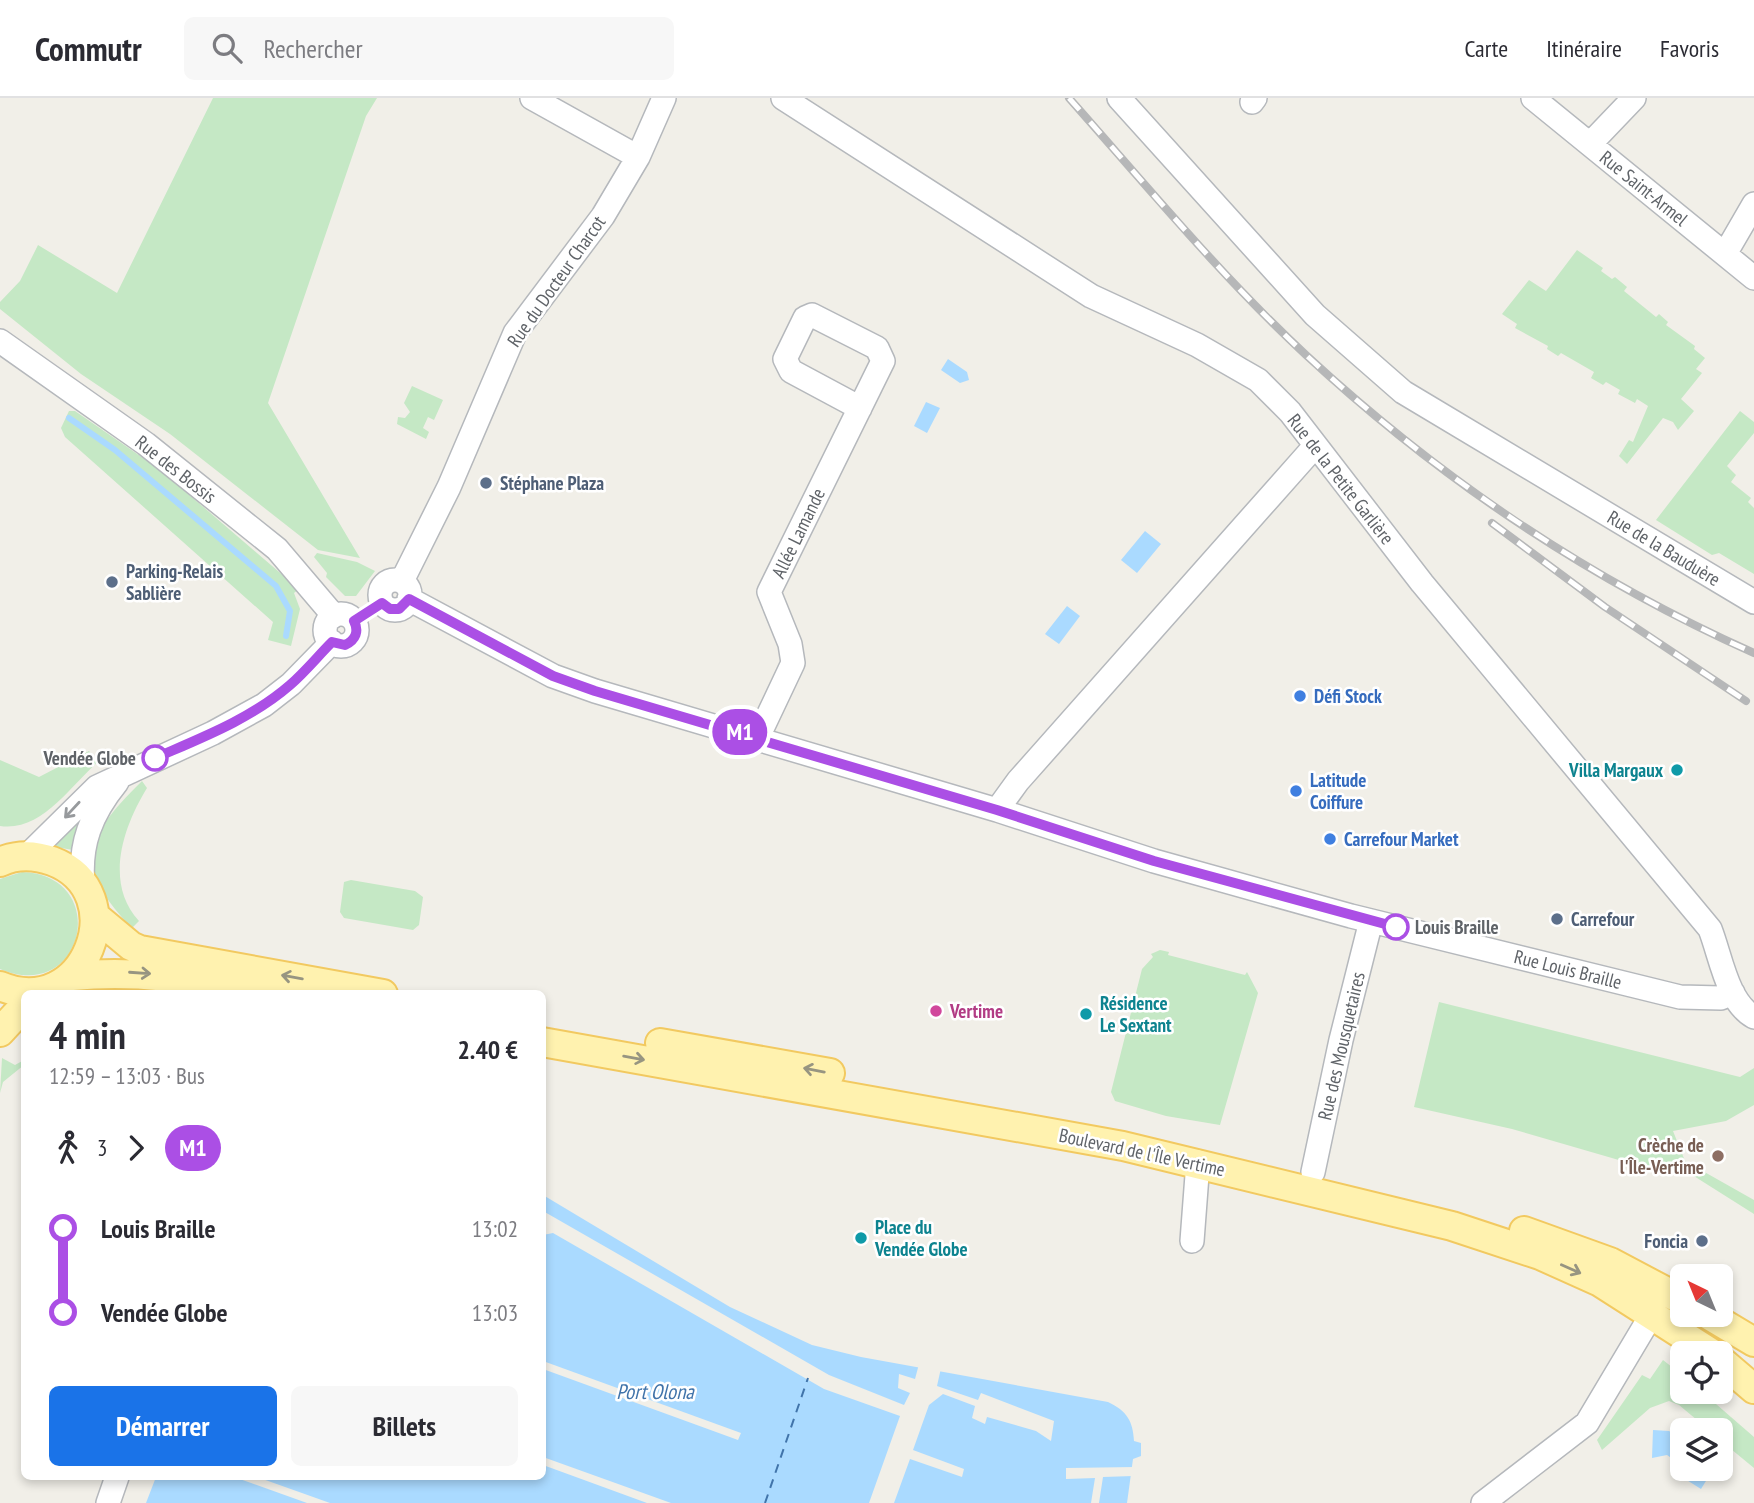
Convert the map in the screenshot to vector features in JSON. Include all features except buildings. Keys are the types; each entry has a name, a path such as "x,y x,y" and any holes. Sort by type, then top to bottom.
{"main road":[{"path":"8,859 59,864 83,885 95,916 91,949 72,976 48,990"},
{"path":"95,916 131,946 140,950 361,990"},
{"path":"72,976 125,972 172,975 235,990"},
{"path":"0,986 21,991"},
{"path":"0,1032 21,1012"},
{"name":"Boulevard de l'Île Vertime","path":"546,1024 777,1063 1129,1129 1313,1172 1452,1208 1547,1238 1610,1262 1670,1294"},
{"name":"Boulevard de l'Île Vertime","path":"546,1043 1198,1161 1452,1226 1539,1255 1588,1277 1692,1341"},
{"path":"1729,1327 1754,1342"},
{"path":"1733,1371 1754,1389"}],"street":[{"path":"532,98 638,157"},
{"name":"Rue du Docteur Charcot","path":"405,590 515,333 603,216 638,157 664,98"},
{"name":"Rue de la Petite Garlière","path":"783,98 1091,296 1243,370 1275,396 1497,675 1710,929 1745,1011 1754,1017"},
{"name":"Rue de la Bauduère","path":"1119,98 1307,306 1363,360 1434,413 1754,602"},
{"name":"Rue Saint-Armel","path":"1533,98 1754,278"},
{"path":"1590,144 1634,98"},
{"path":"1725,254 1754,204"},
{"name":"Rue des Bossis","path":"0,341 146,444 277,549 344,618"},
{"name":"Allée Lamande","path":"758,737 793,663 790,644 769,592 860,408"},
{"path":"997,810 1018,781 1315,446"},
{"path":"8,859 90,793 124,773 212,733 264,705 291,684 332,642 326,630 328,622 382,603 390,609 399,609 405,590"},
{"name":"Rue Louis Braille","path":"405,590 553,676 997,810 1154,861 1371,921 1680,997 1742,999"},
{"path":"83,885 81,865 86,833 101,804 124,773"},
{"name":"Rue des Mousquetaires","path":"1313,1172 1341,1040 1371,921"},
{"path":"1192,1241 1198,1161"},
{"path":"1483,1503 1587,1423 1652,1314"},
{"path":"108,1503 116,1480"}],"green space":[{"path":"213,98 377,98 366,116 268,403 360,558 318,550 170,434 81,374 0,309 0,302 20,281 38,245 117,293"},
{"path":"1577,250 1603,268 1601,271 1612,279 1615,277 1627,287 1624,291 1656,317 1659,314 1668,322 1666,325 1695,346 1694,349 1705,358 1696,369 1702,373 1681,399 1694,411 1678,430 1673,422 1663,418 1627,464 1619,456 1629,440 1633,442 1648,406 1637,399 1635,403 1618,394 1620,390 1606,382 1603,385 1591,378 1594,372 1561,353 1558,356 1547,349 1548,346 1515,328 1517,324 1502,314 1529,280 1546,291"},
{"path":"412,386 443,400 434,420 428,417 423,428 429,432 426,439 397,424 398,417 405,418 410,412 404,403"},
{"path":"69,411 75,411 159,469 299,589 294,593 300,609 291,646 268,640 273,622 65,437 61,428"},
{"path":"1740,411 1754,422 1754,433 1727,466 1736,475 1731,482 1751,498 1748,502 1754,508 1754,574 1719,553 1712,555 1656,520"},
{"path":"317,553 357,562 375,571 356,596 345,596 326,577 327,573 314,557"},
{"path":"89,751 98,762 54,806 29,822 0,826 0,760 39,777"},
{"path":"142,781 147,788 131,820 121,855 122,890 128,906 139,921 132,928 100,886 93,869 93,852 108,819"},
{"path":"87,811 77,830 73,850 56,847 55,843"},
{"path":"22,872 50,879 68,893 77,914 77,935 68,955 52,969 29,975 0,969 0,879"},
{"path":"351,880 415,891 423,897 419,925 413,930 344,918 340,912 344,882"},
{"path":"1160,950 1169,952 1168,955 1245,975 1247,972 1258,993 1220,1125 1166,1116 1115,1101 1111,1092 1142,969 1153,957 1151,954"},
{"path":"131,985 163,990 92,990"},
{"path":"1439,1002 1740,1077 1754,1068 1754,1105 1726,1121 1673,1131 1685,1161 1754,1200 1754,1214 1678,1166 1667,1174 1512,1129 1414,1107"},
{"path":"2,1058 15,1065 21,1062 21,1067 3,1082 0,1093"},
{"path":"1663,1360 1670,1366 1670,1401 1650,1408 1602,1450 1597,1440 1642,1375 1650,1379"},
{"path":"1676,1404 1716,1404 1732,1418 1695,1418"},
{"path":"1733,1419 1754,1437 1754,1468 1733,1451"}],"water":[{"path":"948,359 967,372 969,380 960,383 941,370"},
{"path":"926,402 940,408 927,433 914,426"},
{"path":"1145,531 1161,544 1137,573 1121,560"},
{"path":"1067,606 1080,616 1059,644 1045,634"},
{"name":"Port Olona","path":"546,1197 730,1307 812,1345 861,1357 1108,1402 1128,1417 1134,1441 1141,1443 1141,1456 1133,1459 1127,1503 146,1503 155,1480 546,1480"},
{"path":"1653,1430 1670,1432 1670,1457 1667,1455 1652,1458"},
{"path":"1688,1481 1706,1481 1701,1489"}],"pier":[{"path":"546,1213 829,1375 904,1405 910,1393 898,1388 899,1374 915,1379 919,1364 941,1368 937,1386 978,1400 981,1393 1054,1421 1051,1441 1036,1431 987,1417 985,1424 972,1418 975,1406 943,1394 929,1405 913,1450 964,1469 962,1477 910,1459 894,1503 869,1503 900,1416 824,1389 553,1233 546,1234"},
{"path":"546,1362 741,1433 738,1440 546,1370"},
{"path":"546,1458 671,1503 647,1503 546,1466"},
{"path":"1135,1467 1133,1476 1103,1477 1099,1503 1091,1503 1095,1478 1066,1479 1066,1468"},
{"path":"242,1480 265,1480 330,1503 307,1503"}],"waterway":[{"path":"69,418 115,450 276,586 290,611 286,636"}],"ferry route":[{"path":"765,1503 808,1378"}],"railway":[{"path":"1069,98 1184,230 1244,294 1306,355 1409,443 1463,484 1575,559 1633,593 1754,653"},
{"path":"1492,523 1605,607 1746,701"}],"bus line":[{"name":"M1","path":"155,758 212,733 264,705 291,684 332,642 340,645 350,643 357,630 354,621 362,615 382,603 390,609 399,609 404,607 409,599 553,676 595,691 758,737 1154,861 1396,927"}],"place":[{"name":"Stéphane Plaza","path":"486,483"},
{"name":"Parking-Relais Sablière","path":"112,582"},
{"name":"Défi Stock","path":"1300,696"},
{"name":"Vendée Globe","path":"155,758"},
{"name":"Villa Margaux","path":"1677,770"},
{"name":"Latitude Coiffure","path":"1296,791"},
{"name":"Carrefour Market","path":"1330,839"},
{"name":"Carrefour","path":"1557,919"},
{"name":"Louis Braille","path":"1396,927"},
{"name":"Vertime","path":"936,1011"},
{"name":"Résidence Le Sextant","path":"1086,1014"},
{"name":"Crèche de l'Île-Vertime","path":"1718,1156"},
{"name":"Place du Vendée Globe","path":"861,1238"},
{"name":"Foncia","path":"1702,1241"}]}
